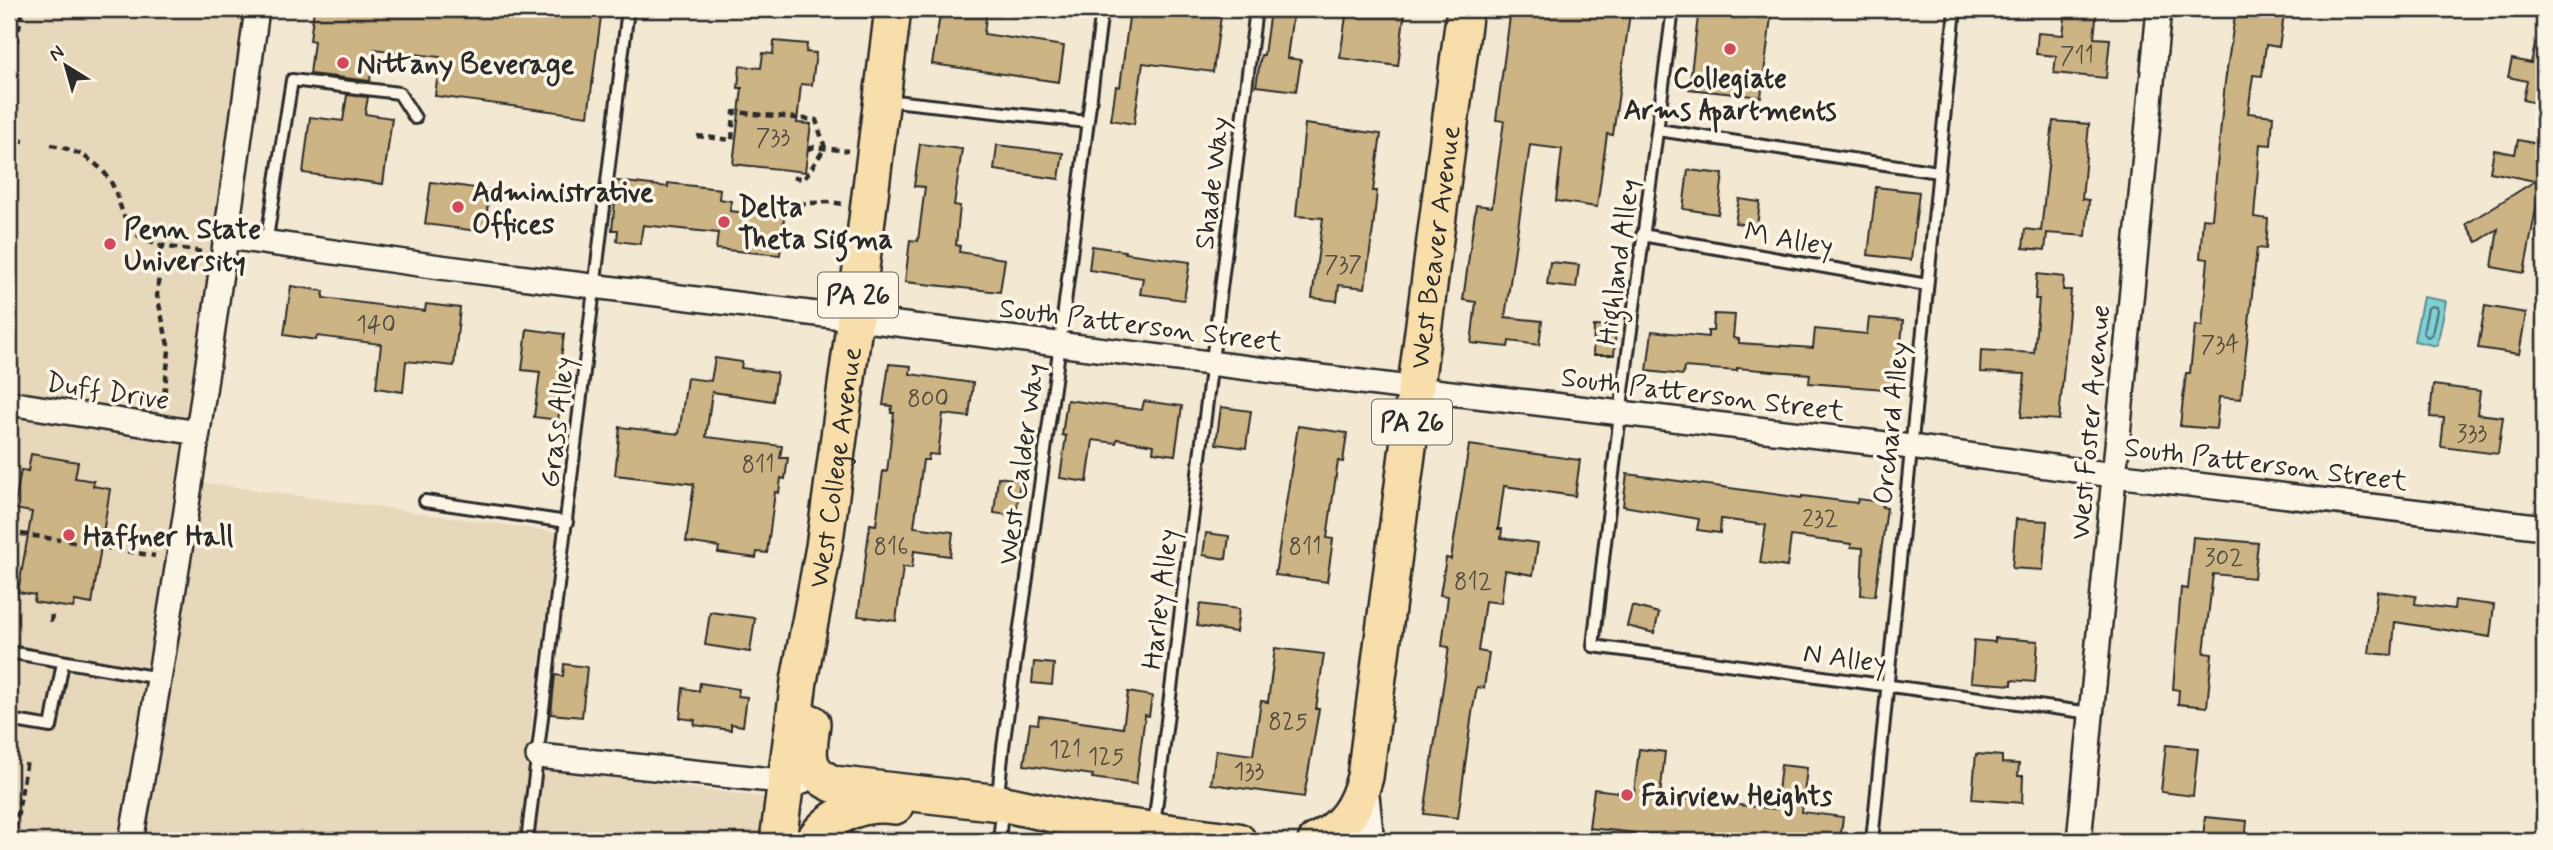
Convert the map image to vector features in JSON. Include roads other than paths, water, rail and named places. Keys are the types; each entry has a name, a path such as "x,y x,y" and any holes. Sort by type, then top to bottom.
{"main road":[{"name":"West College Avenue","path":"778,841 799,681 820,580 893,9"},
{"name":"West Beaver Avenue","path":"1341,836 1365,777 1465,9"},
{"path":"820,580 816,683 809,761 821,779 1000,822"},
{"path":"813,841 823,827 842,814 886,804 1000,822 1090,822 1153,836 1238,841"}],"street":[{"path":"131,841 198,433 257,9"},
{"name":"West Foster Avenue","path":"2079,841 2159,9"},
{"name":"South Patterson Street","path":"227,237 1417,389 1911,447 2544,527"},
{"name":"Duff Drive","path":"9,403 159,429 198,433"},
{"path":"538,756 787,783 833,784"}],"lane":[{"name":"Grass Alley","path":"527,841 628,9"},
{"name":"West Calder Way","path":"1000,822 999,786 1003,747 1060,344 1102,9"},
{"name":"Shade Way","path":"1212,362 1256,9"},
{"name":"Highland Alley","path":"1593,646 1642,235 1673,9"},
{"name":"Orchard Alley","path":"1872,841 1955,9"},
{"path":"266,244 292,80 399,93 415,118"},
{"path":"882,99 1087,122"},
{"path":"1658,130 1938,172"},
{"name":"M Alley","path":"1642,235 1927,285"},
{"name":"Harley Alley","path":"1153,836 1212,362"},
{"path":"425,501 567,522"},
{"name":"N Alley","path":"1593,646 2091,713"},
{"path":"9,652 159,678"},
{"path":"9,720 51,727 63,662"}],"water":[{"path":"2423,297 2446,301 2437,346 2414,341"}],"place":[{"name":"Collegiate Arms Apartments","path":"1730,49"},
{"name":"Nittany Beverage","path":"343,63"},
{"name":"Administrative Offices","path":"458,207"},
{"name":"Delta Theta Sigma","path":"724,222"},
{"name":"Penn State University","path":"110,244"},
{"name":"Haffner Hall","path":"69,535"},
{"name":"Fairview Heights","path":"1627,795"}]}
